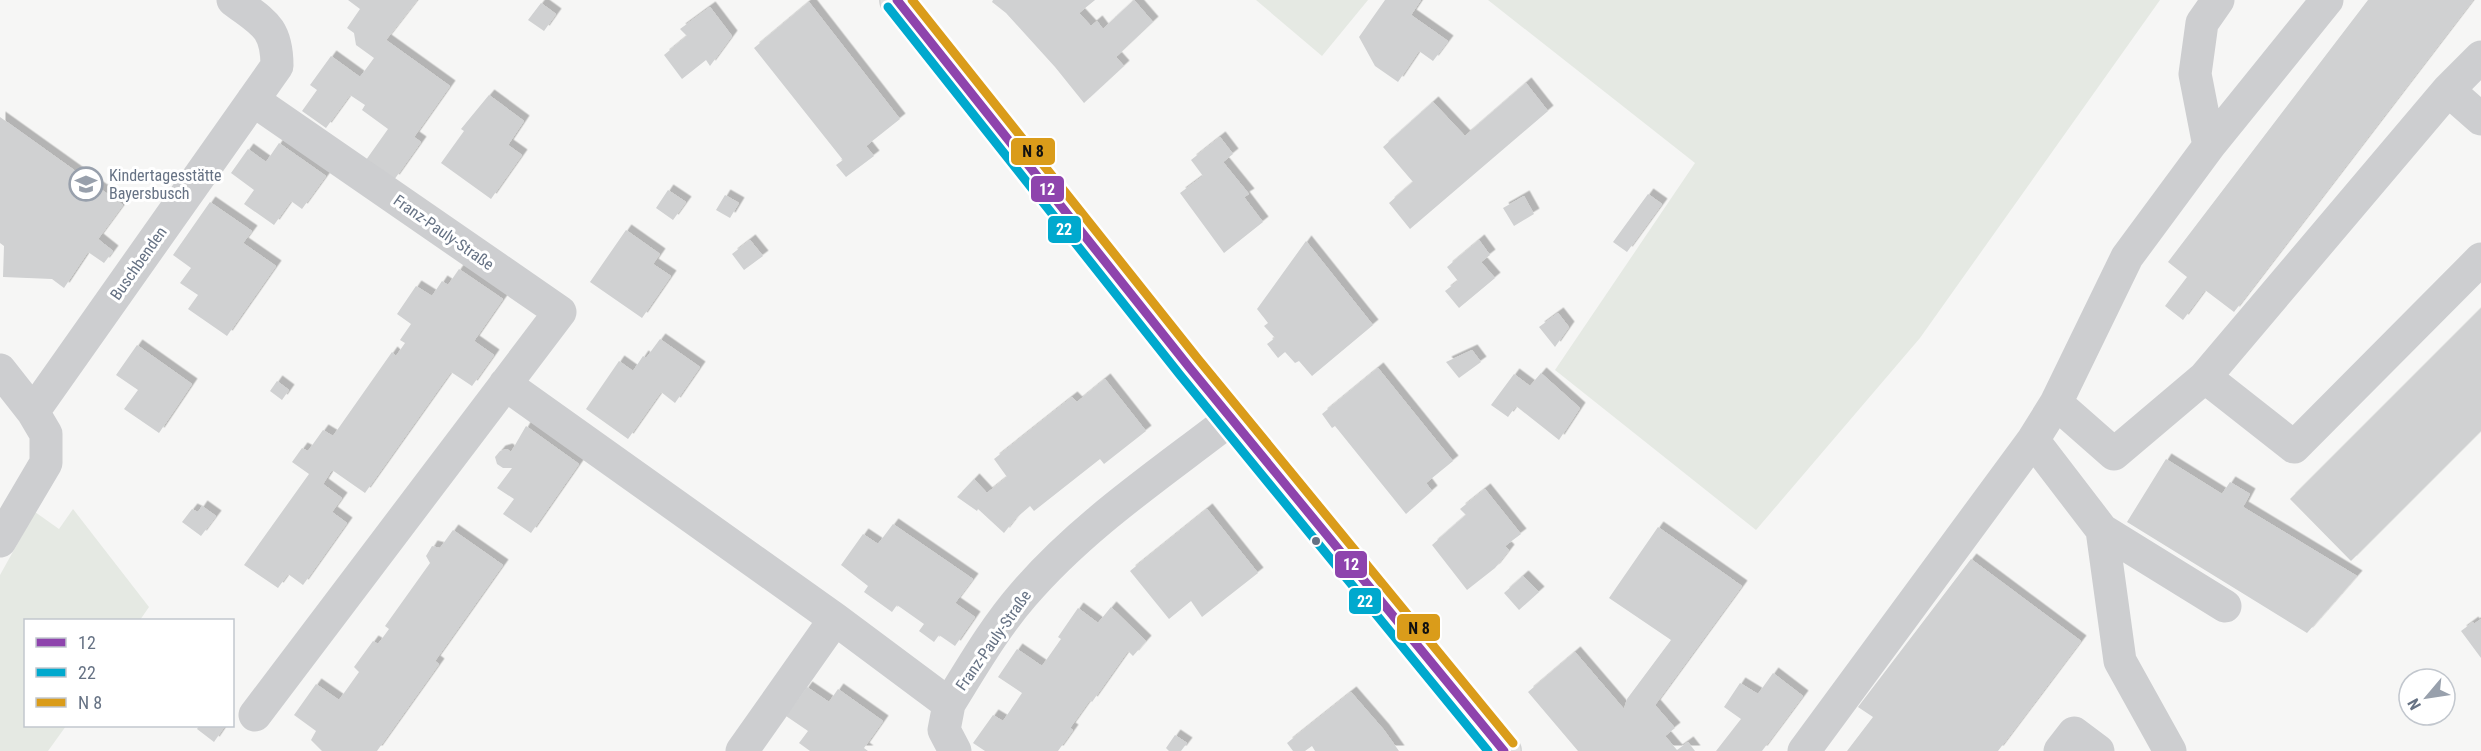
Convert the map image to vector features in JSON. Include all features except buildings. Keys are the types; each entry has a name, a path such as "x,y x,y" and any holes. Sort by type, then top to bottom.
{"main road":[{"path":"897,0 1231,418 1504,751"}],"street":[{"name":"Buschbenden","path":"33,411 277,66 277,46 266,25 233,0"},
{"path":"2209,146 2195,74 2202,23 2218,0"},
{"path":"1804,751 2033,440 2056,403 2127,257 2209,146 2326,0"},
{"path":"2056,403 2114,454 2205,377 2448,90 2481,57"},
{"path":"2448,90 2481,119"},
{"name":"Franz-Pauly-Straße","path":"253,100 560,312 255,715"},
{"path":"2205,377 2294,447 2481,259"},
{"path":"0,370 33,411 46,434 46,463 0,541"},
{"name":"Franz-Pauly-Straße","path":"505,384 949,704 1022,595 1079,537 1231,418"},
{"path":"2033,440 2102,530 2225,606"},
{"path":"2102,530 2120,661 2170,751"},
{"path":"742,751 835,620"},
{"path":"949,704 944,730 955,751"},
{"path":"2060,751 2074,733 2098,751"}],"shaded area":[{"path":"1256,0 1368,0 1322,56"},
{"path":"1488,0 2160,0 1920,338 1756,530 1555,370 1695,163"},
{"path":"73,509 149,607 141,619 24,619 24,727 65,727 48,751 0,751 0,575 35,512 59,529"}],"transit line":[{"name":"12","path":"897,0 1189,367 1504,751"},
{"path":"912,0 1198,359 1513,743"},
{"name":"22","path":"888,7 1180,375 1488,751"}],"place":[{"name":"Kindertagesstätte Bayersbusch","path":"86,184"}]}
